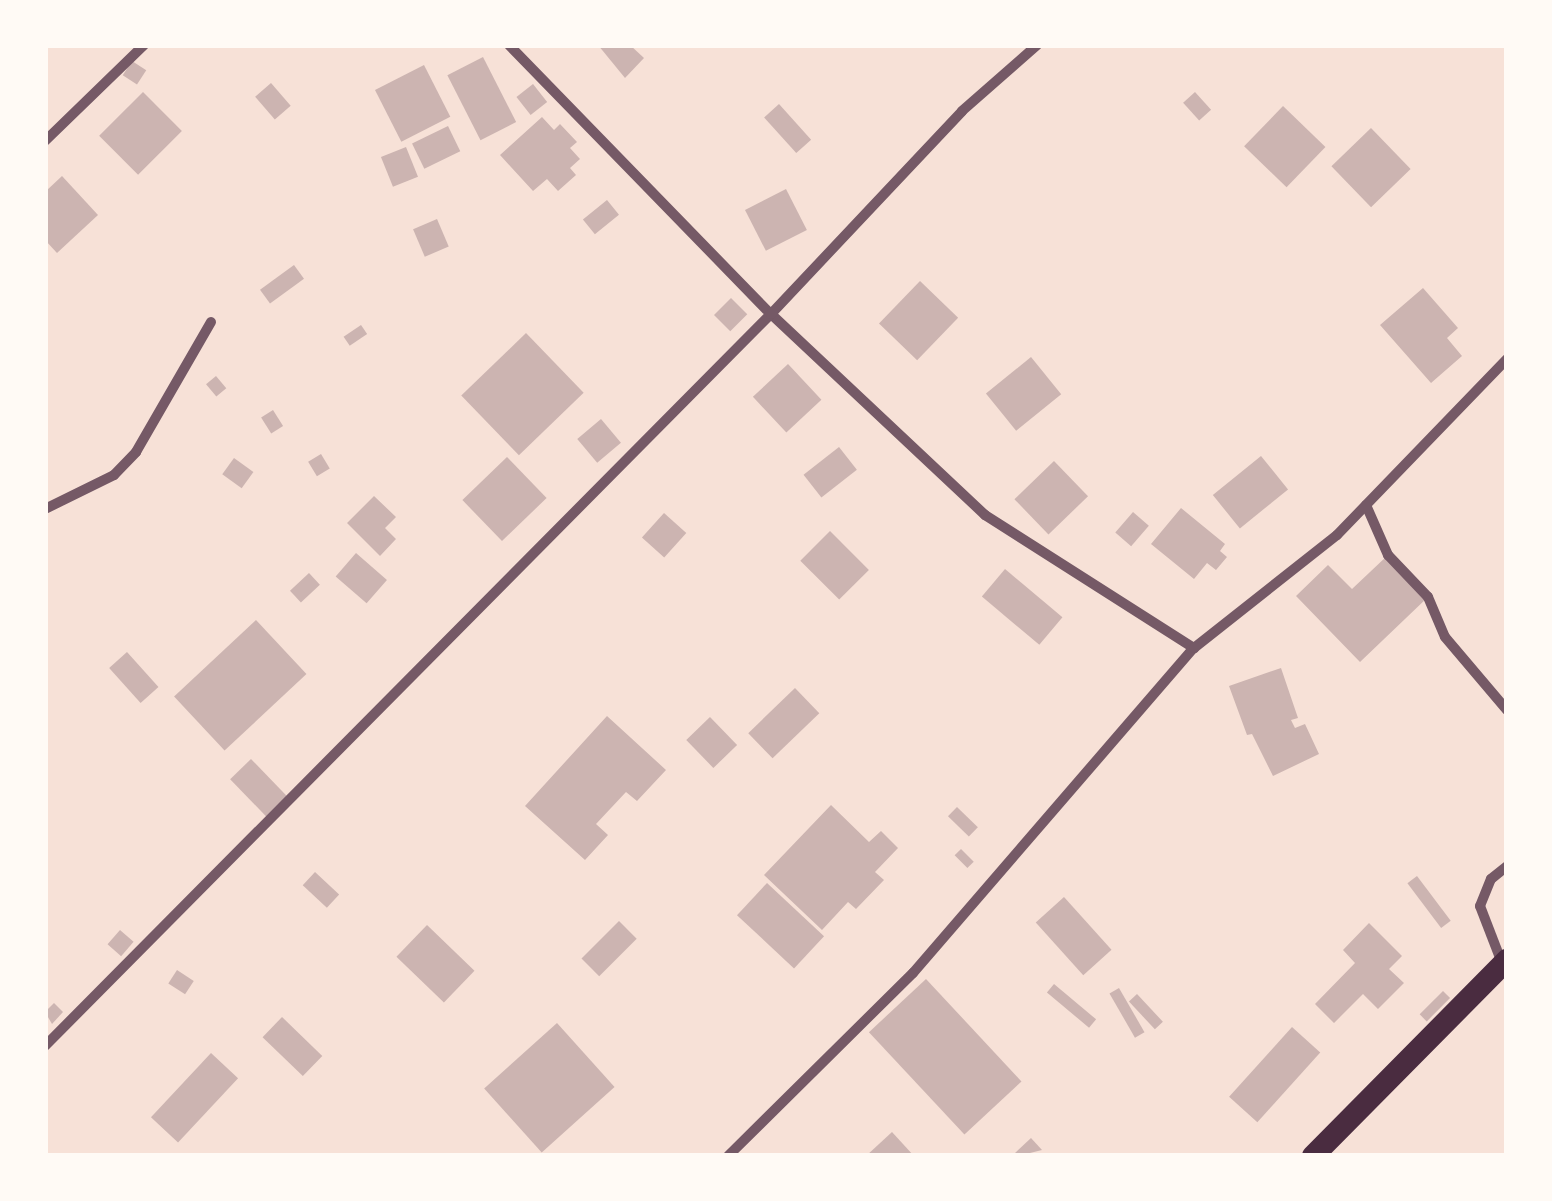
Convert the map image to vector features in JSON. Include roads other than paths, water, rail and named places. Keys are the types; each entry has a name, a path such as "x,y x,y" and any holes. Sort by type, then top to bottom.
{"highway":[{"path":"1313,1156 1505,962"}],"street":[{"path":"45,141 144,45"},
{"path":"509,45 772,314 986,514 1194,648"},
{"path":"45,1046 772,314 962,111 1037,45"},
{"path":"45,509 114,475 136,452 211,322"},
{"path":"728,1156 913,973 1194,648 1366,505 1507,359"},
{"path":"1366,505 1388,555 1428,597 1445,637 1507,710"},
{"path":"1505,962 1480,906 1491,880 1507,866"}]}
